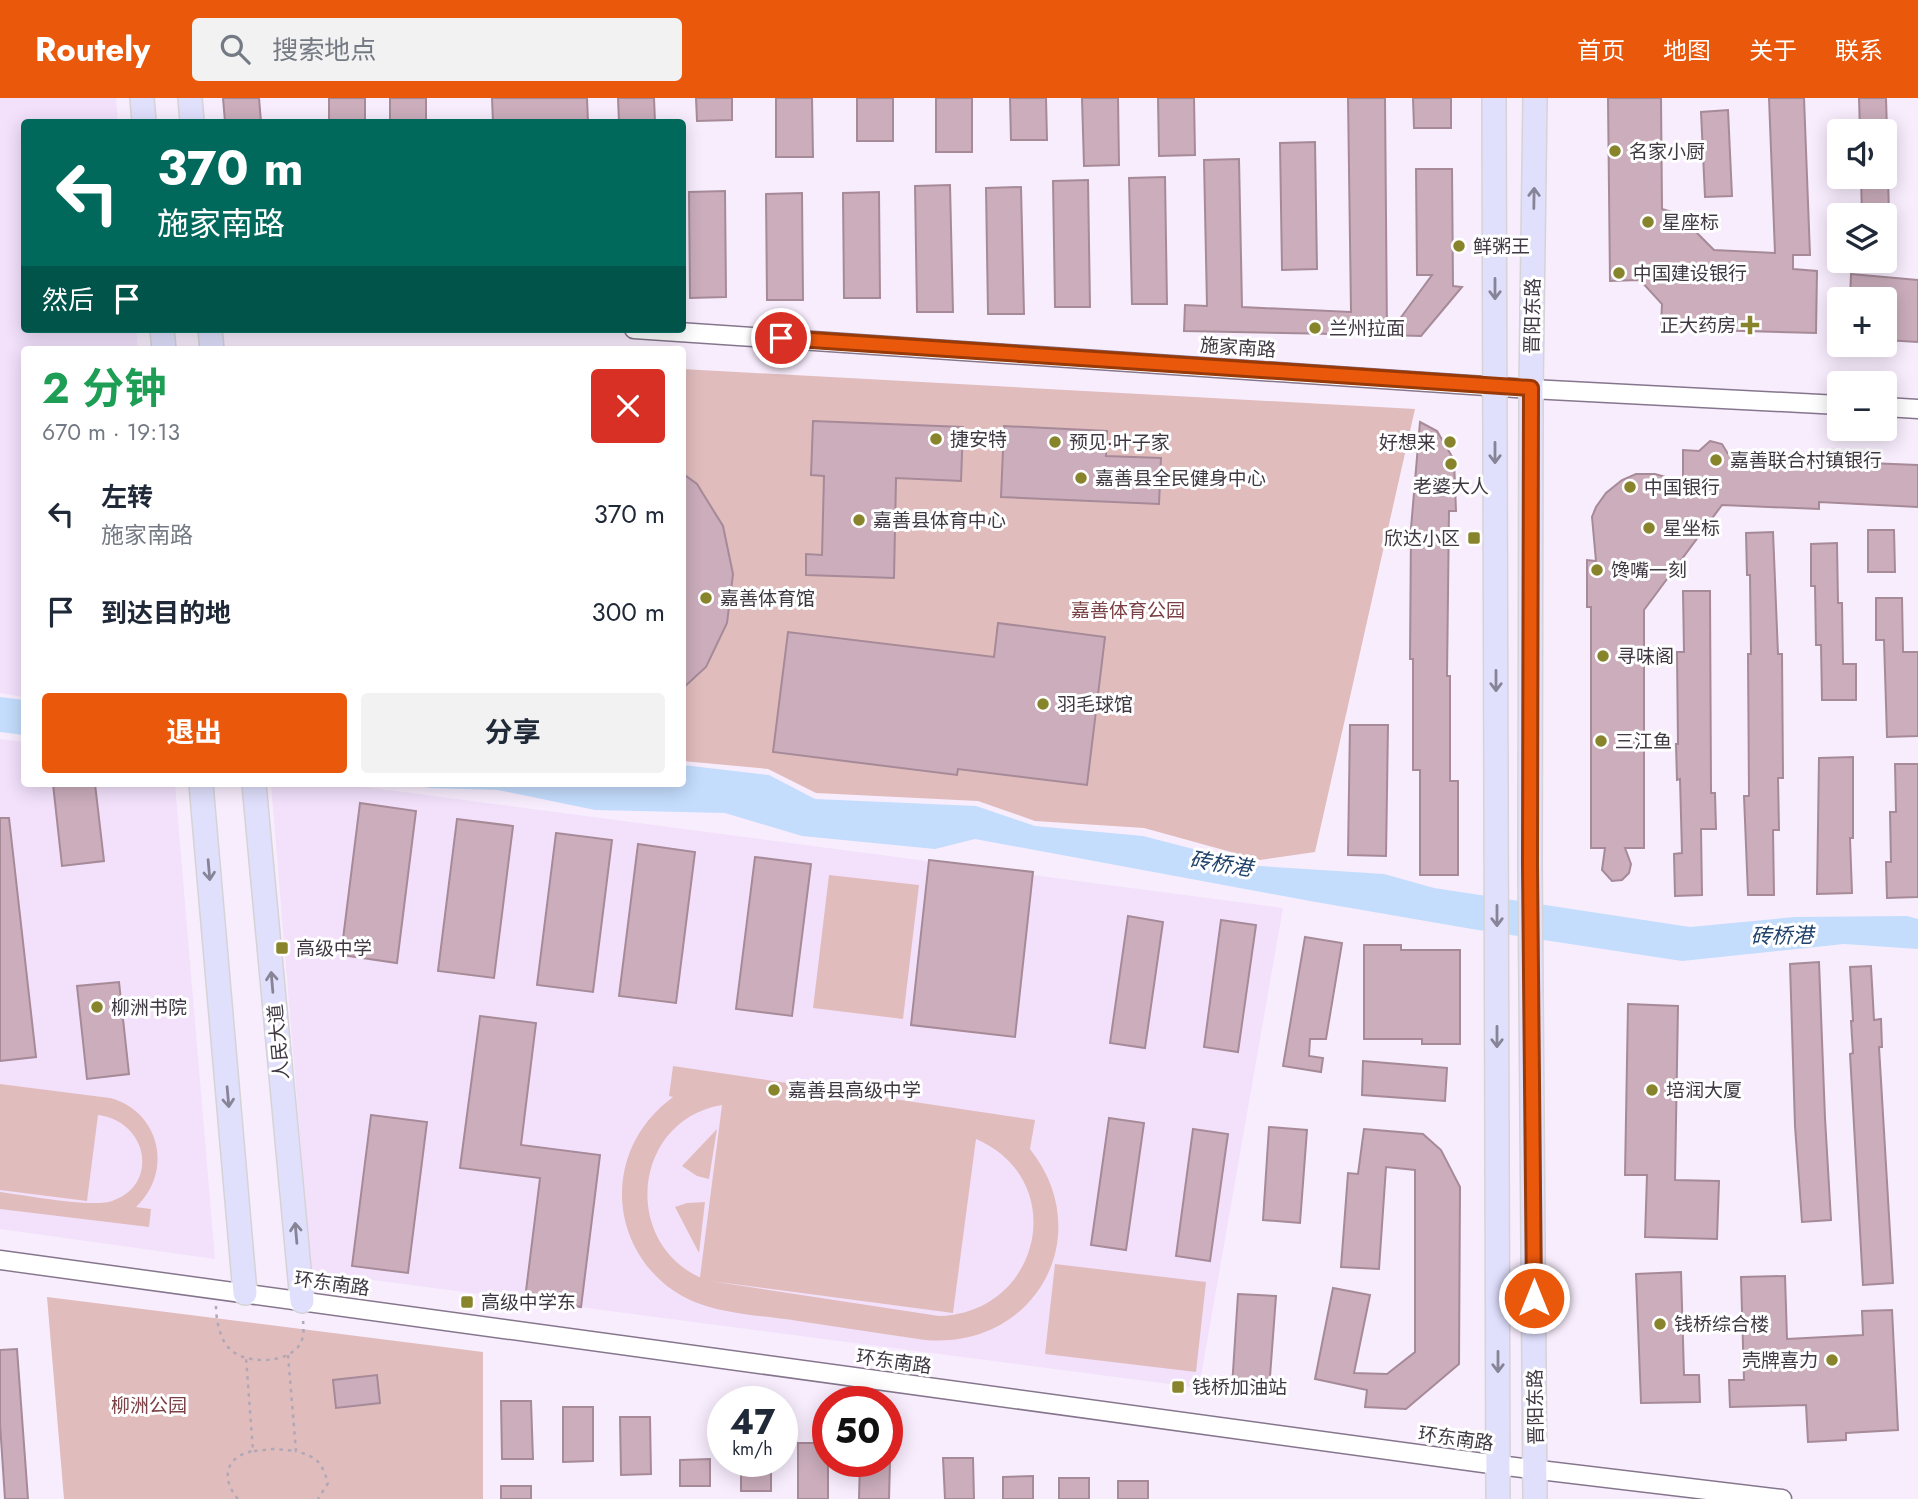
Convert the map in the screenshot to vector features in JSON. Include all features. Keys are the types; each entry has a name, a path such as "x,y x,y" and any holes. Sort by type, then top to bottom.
{"main road":[{"path":"142,98 144,119"},
{"path":"190,98 192,119"},
{"name":"晋阳东路","path":"1494,98 1498,1499"},
{"name":"晋阳东路","path":"1535,98 1531,388 1530,864 1535,1499"},
{"name":"人民大道","path":"254,787 302,1301"},
{"path":"202,793 244,1293"}],"street":[{"name":"施家南路","path":"686,332 1531,388 1827,404"},
{"path":"1897,408 1918,409"},
{"name":"环东南路","path":"0,1260 1498,1465 1782,1499"}],"path":[{"path":"216,1289 219,1330 232,1351 255,1360 288,1355 299,1347 304,1335 302,1301"},
{"path":"288,1355 296,1451"},
{"path":"246,1357 253,1451"},
{"path":"237,1499 231,1491 227,1476 231,1462 241,1454 274,1448 313,1457 322,1465 328,1483 318,1499"}],"shaded area":[{"path":"0,98 116,98 118,119 21,119 21,333 136,333 138,346 21,346 21,696 0,693"},
{"name":"柳洲书院","path":"0,739 21,742 21,787 175,787 215,1259 0,1229"},
{"name":"嘉善县高级中学","path":"271,787 366,787 1283,908 1199,1388 311,1272"}],"green space":[{"name":"嘉善体育公园","path":"686,369 1415,409 1315,852 1260,860 1144,828 1035,821 978,801 816,793 768,769 686,761"},
{"path":"829,875 919,885 903,1019 813,1008"},
{"path":"673,1066 1035,1120 1030,1149 1050,1183 1058,1217 1056,1250 1044,1281 1024,1307 997,1327 964,1338 925,1340 738,1313 686,1298 656,1276 644,1262 627,1229 623,1211 623,1178 630,1151 652,1116 673,1097 669,1096","holes":["722,1105 700,1277 699,1277 674,1259 657,1236 649,1210 648,1182 656,1156 671,1132 693,1115","976,1139 1006,1158 1025,1184 1033,1212 1031,1242 1021,1269 1001,1293 974,1309 939,1316 710,1281 953,1313"]},
{"path":"0,1084 110,1098 127,1105 140,1116 150,1129 156,1144 158,1161 148,1193 136,1207 151,1209 149,1227 0,1209 0,1192 74,1202 112,1201 127,1193 137,1182 142,1168 142,1154 128,1129 115,1120 98,1115 87,1201 0,1190"},
{"path":"717,1129 709,1179 697,1176 682,1166"},
{"path":"705,1202 699,1253 675,1207"},
{"path":"1055,1264 1206,1282 1196,1372 1045,1354"},
{"name":"柳洲公园","path":"47,1297 483,1352 483,1499 64,1499"}],"water":[{"path":"0,697 21,700 21,735 0,732"},
{"name":"砖桥港","path":"686,765 769,775 815,799 976,806 1035,826 1143,836 1259,866 1384,874 1434,888 1690,927 1795,917 1907,916 1918,919 1918,949 1844,944 1682,961 1472,929 975,839 935,849 802,836 725,813 595,810 498,790 424,787 686,787"}],"building":[{"path":"223,98 259,98 261,119 225,119"},
{"path":"329,98 365,98 365,119 329,119"},
{"path":"390,98 426,98 426,119 390,119"},
{"path":"492,98 587,98 588,119 493,119"},
{"path":"618,98 654,98 655,119 619,119"},
{"path":"696,98 732,98 732,120 697,121"},
{"path":"776,98 812,98 813,157 776,157"},
{"path":"857,98 893,98 893,141 857,141"},
{"path":"936,98 972,98 972,152 936,152"},
{"path":"1010,98 1046,98 1047,140 1011,140"},
{"path":"1082,98 1118,98 1119,165 1084,166"},
{"path":"1158,98 1194,98 1195,155 1159,156"},
{"path":"1348,98 1385,98 1387,335 1184,331 1185,305 1207,306 1204,160 1239,159 1242,307 1351,312"},
{"path":"1413,98 1451,98 1451,128 1414,128"},
{"name":"星座标","path":"1608,98 1661,98 1662,209 1678,214 1714,250 1775,253 1769,98 1804,98 1810,255 1793,255 1793,269 1817,271 1816,333 1669,329 1661,325 1662,304 1640,280 1610,281"},
{"path":"1859,98 1886,98 1887,119 1860,119"},
{"path":"1728,110 1732,196 1705,197 1701,112"},
{"path":"1315,142 1317,269 1282,270 1280,143"},
{"path":"1416,169 1452,169 1453,286 1462,287 1421,336 1388,335 1432,275 1417,275"},
{"path":"1165,177 1167,304 1132,304 1129,178"},
{"path":"1088,180 1090,307 1055,307 1053,181"},
{"path":"950,185 953,312 917,312 915,186"},
{"path":"1021,187 1024,314 988,314 986,188"},
{"path":"1861,189 1888,189 1889,203 1862,203"},
{"path":"725,191 726,297 690,298 689,192"},
{"path":"879,192 880,298 844,298 843,193"},
{"path":"802,193 803,300 767,300 766,194"},
{"path":"1851,274 1918,280 1918,342 1897,341 1897,287 1850,287"},
{"path":"813,421 963,427 961,481 896,478 894,578 806,575 806,554 822,555 824,476 811,475"},
{"path":"1420,422 1437,431 1454,460 1456,511 1449,511 1447,676 1450,676 1450,781 1458,781 1458,875 1420,875 1420,770 1413,770 1413,659 1410,659 1411,528"},
{"name":"嘉善县全民健身中心","path":"1004,426 1107,431 1106,456 1161,458 1159,504 1001,497"},
{"path":"1710,441 1722,444 1728,454 1757,462 1782,461 1798,454 1819,455 1819,461 1918,465 1918,507 1819,502 1819,509 1722,505 1644,610 1644,848 1625,848 1631,864 1629,873 1622,880 1612,881 1602,870 1605,848 1591,848 1591,607 1587,607 1587,560 1596,561 1592,517 1606,493 1622,480 1636,474 1655,474 1683,482 1683,450 1699,451"},
{"name":"嘉善体育馆","path":"686,476 697,484 723,526 733,574 727,623 706,667 686,685"},
{"path":"1868,530 1894,530 1895,572 1868,572"},
{"path":"1773,532 1778,654 1782,654 1783,778 1778,778 1779,830 1773,830 1774,895 1748,895 1744,796 1749,796 1748,654 1751,654 1750,575 1747,575 1746,533"},
{"path":"1837,543 1843,664 1856,664 1856,700 1822,700 1821,645 1816,645 1815,586 1811,586 1811,544"},
{"path":"1683,591 1710,591 1711,793 1715,793 1716,829 1701,829 1702,895 1675,896 1674,854 1682,853 1676,744 1677,652 1684,652"},
{"path":"1876,598 1902,598 1903,652 1918,652 1918,736 1887,737 1884,640 1876,640"},
{"path":"998,623 1105,637 1087,785 958,769 957,775 773,752 788,632 994,657"},
{"path":"1350,725 1388,725 1386,856 1348,855"},
{"path":"1853,757 1853,838 1850,838 1852,893 1817,894 1819,758"},
{"path":"1895,764 1918,764 1918,897 1887,898 1886,862 1891,862 1890,812 1896,812"},
{"path":"53,787 95,787 104,861 62,866"},
{"path":"360,803 416,811 397,963 341,955"},
{"path":"0,818 9,818 36,1057 0,1061"},
{"path":"457,819 513,826 494,978 438,971"},
{"path":"556,833 612,840 593,992 537,985"},
{"path":"638,844 695,852 676,1003 619,996"},
{"path":"755,857 811,864 792,1016 736,1009"},
{"path":"929,860 1033,872 1015,1037 911,1025"},
{"path":"1128,916 1163,922 1145,1048 1110,1043"},
{"path":"1221,920 1256,925 1238,1052 1204,1047"},
{"path":"1305,937 1342,943 1326,1039 1310,1039 1309,1056 1323,1058 1321,1072 1283,1066"},
{"path":"1364,945 1401,945 1401,950 1460,950 1460,1044 1422,1044 1422,1039 1364,1039"},
{"path":"1819,962 1831,1220 1802,1222 1795,1126 1790,964"},
{"path":"1871,966 1874,1020 1881,1019 1882,1047 1879,1047 1893,1283 1863,1285 1850,1054 1853,1053 1853,1021 1850,967"},
{"path":"119,982 129,1074 87,1079 77,986"},
{"name":"培润大厦","path":"1628,1004 1678,1006 1675,1180 1719,1181 1717,1239 1645,1237 1647,1175 1625,1175"},
{"path":"480,1016 536,1023 521,1145 600,1155 581,1307 525,1299 540,1178 460,1168"},
{"path":"1363,1061 1447,1068 1445,1101 1362,1095"},
{"path":"371,1115 427,1122 408,1273 352,1266"},
{"path":"1109,1118 1144,1123 1126,1250 1091,1245"},
{"path":"1269,1127 1307,1130 1300,1223 1263,1220"},
{"path":"1193,1129 1228,1134 1210,1261 1176,1256"},
{"path":"1364,1129 1423,1134 1441,1150 1460,1187 1459,1364 1406,1409 1365,1407 1367,1390 1315,1379 1333,1288 1370,1295 1354,1373 1387,1374 1415,1352 1415,1170 1386,1167 1379,1269 1341,1267 1348,1173 1358,1174"},
{"name":"钱桥综合楼","path":"1681,1272 1684,1375 1699,1375 1700,1402 1641,1403 1636,1274"},
{"path":"1785,1276 1787,1339 1863,1335 1862,1311 1892,1310 1898,1430 1846,1433 1846,1440 1808,1442 1806,1405 1730,1407 1729,1380 1744,1380 1741,1277"},
{"path":"1238,1294 1276,1296 1269,1390 1232,1387"},
{"path":"17,1349 28,1499 5,1499 0,1424 0,1350"},
{"path":"377,1375 380,1403 336,1408 333,1380"},
{"path":"501,1401 531,1401 533,1459 502,1459"},
{"path":"563,1407 593,1407 593,1461 563,1462"},
{"path":"620,1417 650,1417 651,1474 621,1475"},
{"path":"798,1443 812,1443 812,1477 828,1477 828,1499 798,1499"},
{"path":"943,1458 973,1458 974,1499 945,1499"},
{"path":"707,1459 710,1486 680,1486 680,1460"},
{"path":"1033,1476 1033,1499 1003,1499 1003,1477"},
{"path":"741,1477 771,1477 771,1491 741,1491"},
{"path":"860,1477 890,1477 889,1499 859,1499"},
{"path":"1059,1478 1089,1478 1089,1499 1059,1499"},
{"path":"1118,1481 1148,1481 1148,1499 1118,1499"},
{"path":"501,1486 531,1486 531,1499 501,1499"}],"place":[{"name":"名家小厨","path":"1615,151"},
{"name":"星座标","path":"1648,222"},
{"name":"鲜粥王","path":"1459,246"},
{"name":"中国建设银行","path":"1619,273"},
{"name":"正大药房","path":"1750,325"},
{"name":"兰州拉面","path":"1315,328"},
{"name":"捷安特","path":"936,439"},
{"name":"预见·叶子家","path":"1055,442"},
{"name":"好想来","path":"1450,442"},
{"name":"嘉善联合村镇银行","path":"1716,460"},
{"name":"老婆大人","path":"1451,464"},
{"name":"嘉善县全民健身中心","path":"1081,478"},
{"name":"中国银行","path":"1630,487"},
{"name":"嘉善县体育中心","path":"859,520"},
{"name":"星坐标","path":"1649,528"},
{"name":"欣达小区","path":"1474,538"},
{"name":"馋嘴一刻","path":"1597,570"},
{"name":"嘉善体育馆","path":"706,598"},
{"name":"寻味阁","path":"1603,656"},
{"name":"羽毛球馆","path":"1043,704"},
{"name":"三江鱼","path":"1601,741"},
{"name":"高级中学","path":"282,948"},
{"name":"柳洲书院","path":"97,1007"},
{"name":"嘉善县高级中学","path":"774,1090"},
{"name":"培润大厦","path":"1652,1090"},
{"name":"高级中学东","path":"467,1302"},
{"name":"钱桥综合楼","path":"1660,1324"},
{"name":"壳牌喜力","path":"1832,1360"},
{"name":"钱桥加油站","path":"1178,1387"}],"route":[{"path":"781,338 1531,388 1530,864 1534,1298"}]}
